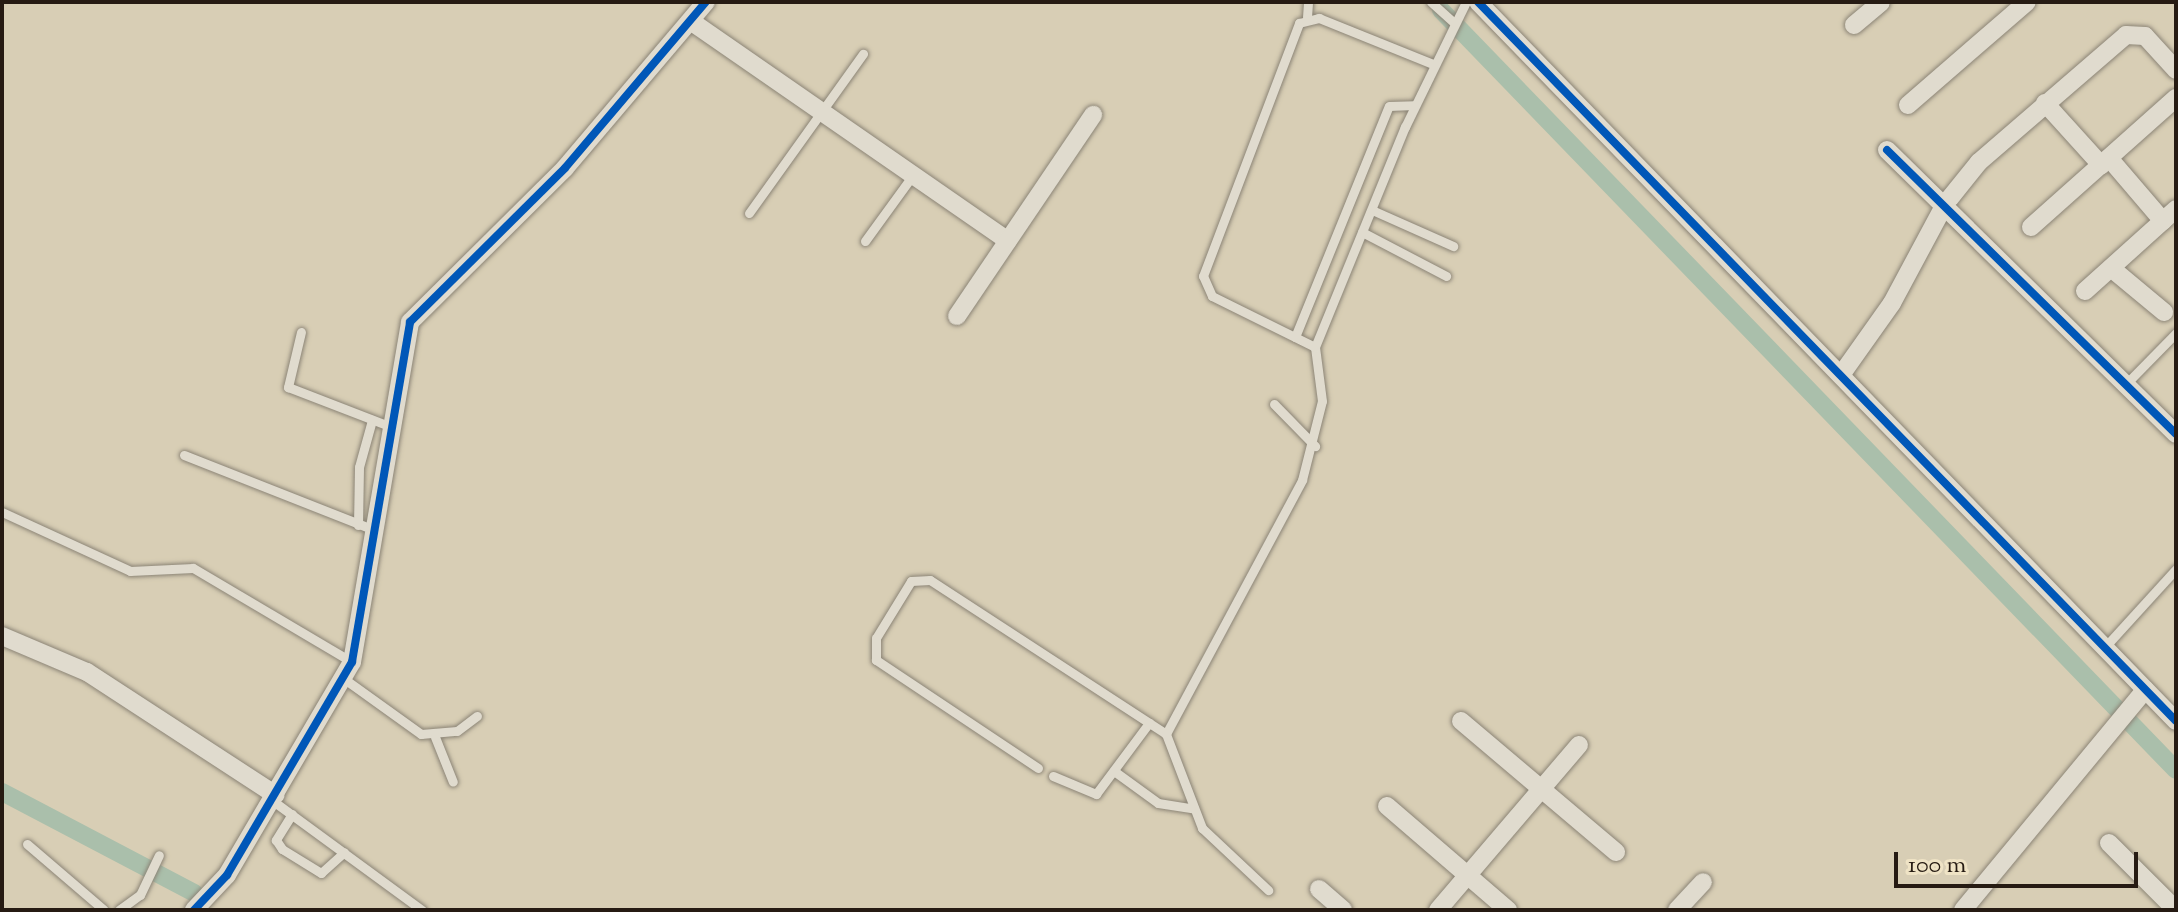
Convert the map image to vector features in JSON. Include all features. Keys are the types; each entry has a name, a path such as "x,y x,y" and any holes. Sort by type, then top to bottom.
{"street":[{"path":"194,910 227,875 348,670 381,423 410,322 565,168 706,2"},
{"path":"1478,2 2105,647 2135,701 2176,721"},
{"path":"1854,25 1881,2"},
{"path":"1908,105 2027,2"},
{"path":"692,22 1008,241"},
{"path":"1841,375 1892,303 1947,203 2045,103 2132,33 2176,70"},
{"path":"2031,227 2176,98"},
{"path":"2045,103 2105,162 2169,215 2085,291"},
{"path":"957,316 1093,115"},
{"path":"1887,150 1947,203 2176,434"},
{"path":"2111,268 2164,312"},
{"path":"2,636 87,672 274,798"},
{"path":"1963,910 2135,701"},
{"path":"1461,721 1616,852"},
{"path":"1438,910 1579,745"},
{"path":"1387,806 1508,910"},
{"path":"2109,843 2176,910"},
{"path":"1677,910 1703,882"},
{"path":"1319,889 1343,910"}],"lane":[{"path":"1308,2 1307,17 1203,276 1212,296 1315,347"},
{"path":"1431,2 1456,19"},
{"path":"1166,734 1315,446 1322,401 1315,347 1414,105 1466,2"},
{"path":"1307,17 1433,64"},
{"path":"749,213 863,54"},
{"path":"1295,337 1389,106 1414,105"},
{"path":"865,241 913,175"},
{"path":"1372,210 1453,246"},
{"path":"1362,232 1446,276"},
{"path":"301,332 288,387 381,423"},
{"path":"2125,385 2176,333"},
{"path":"1274,404 1315,446"},
{"path":"184,455 366,528"},
{"path":"2,512 130,571 193,568 348,670 435,737 453,782"},
{"path":"2105,647 2176,569"},
{"path":"1038,768 876,660 876,638 911,581 930,580 1166,734 1191,808 1202,828 1268,890"},
{"path":"435,737 477,716"},
{"path":"1053,776 1092,796 1149,723"},
{"path":"1114,771 1158,803 1191,808"},
{"path":"274,798 422,910"},
{"path":"292,814 276,840 282,849 321,873 344,852"},
{"path":"27,844 104,910"},
{"path":"119,910 140,895 159,855"}],"waterway":[{"path":"1441,10 2176,770"},
{"path":"2,792 194,893"}],"cycle path":[{"path":"194,910 227,875 352,662 410,322 565,168 706,2"},
{"path":"1478,2 2176,721"},
{"path":"1887,150 2176,434"}]}
